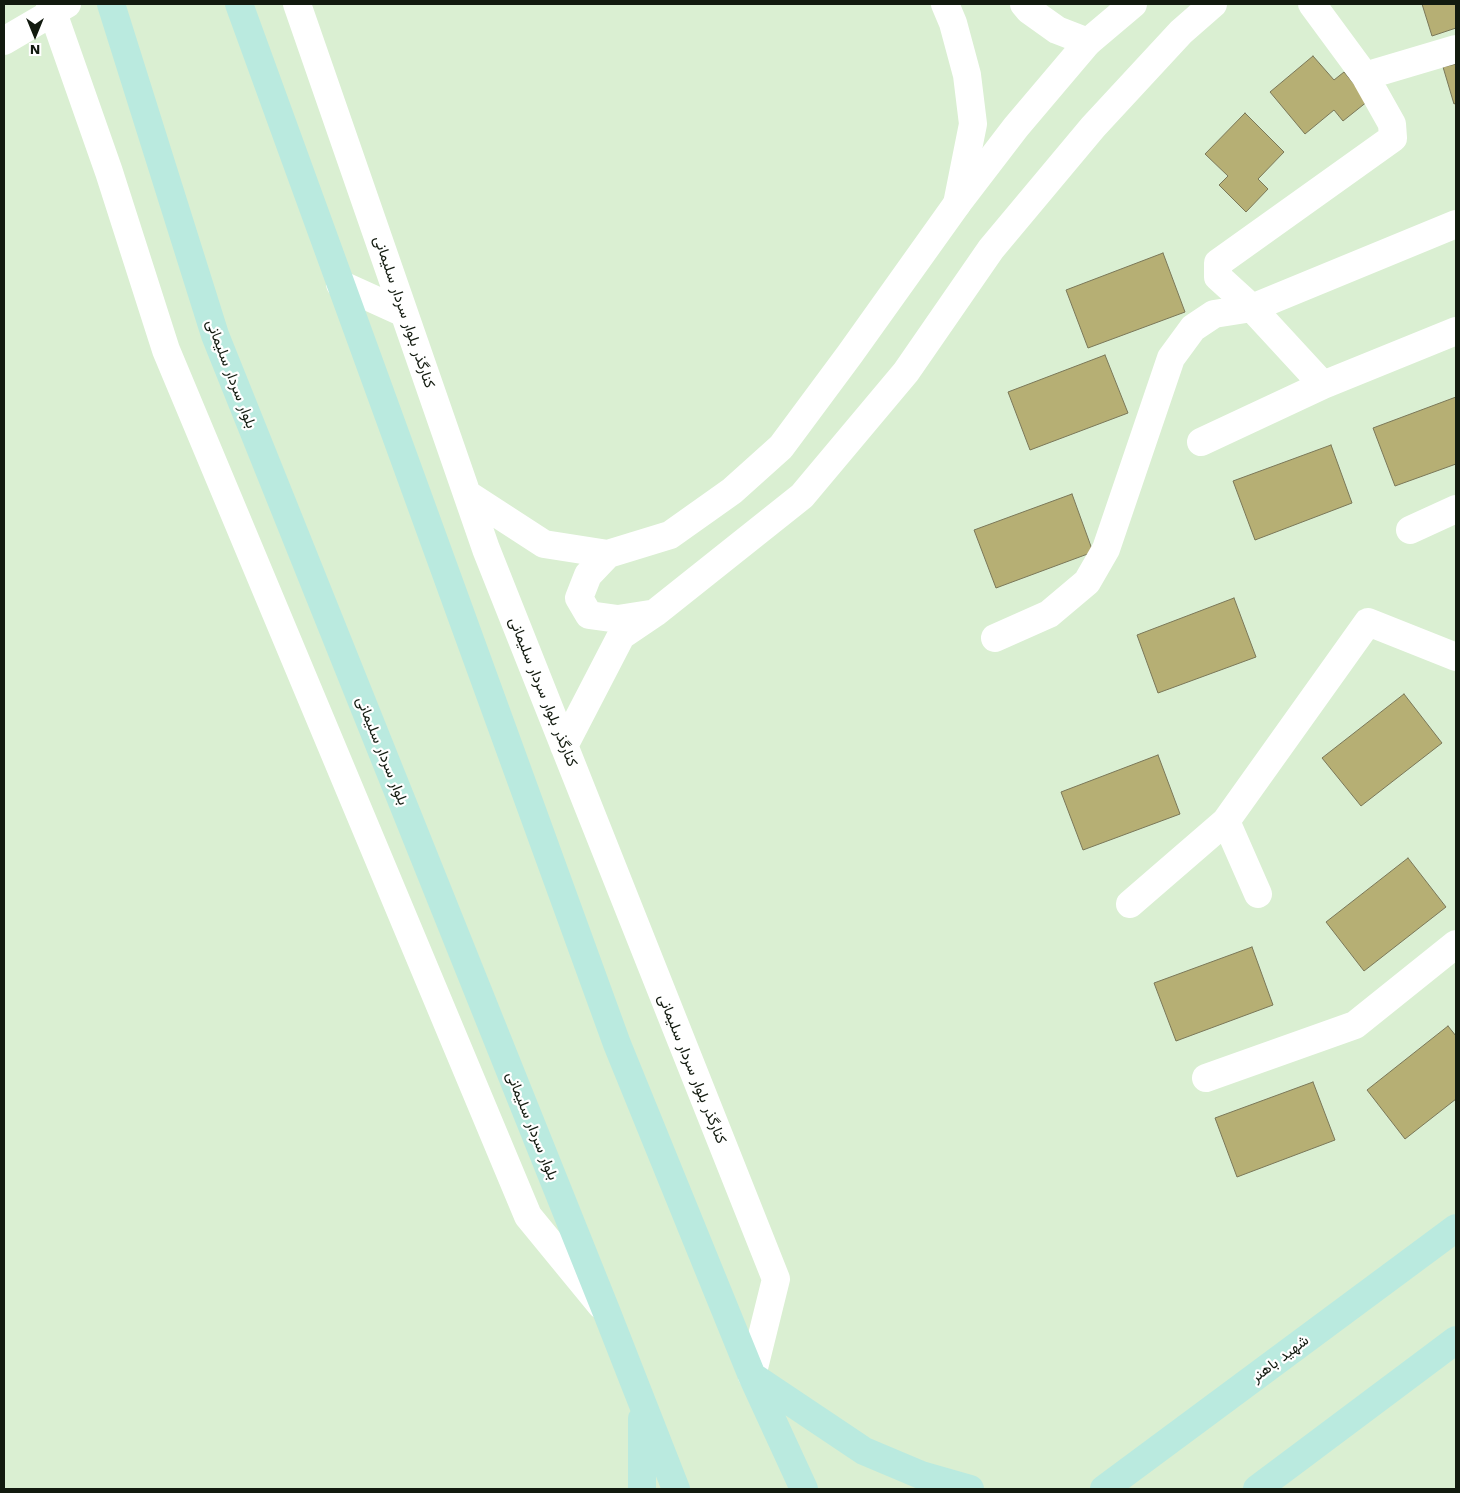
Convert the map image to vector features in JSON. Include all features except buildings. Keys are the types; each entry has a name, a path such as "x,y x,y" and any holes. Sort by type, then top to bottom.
{"main road":[{"name":"بلوار سردار سلیمانی","path":"111,4 215,336 676,1489"},
{"path":"239,4 617,1044 752,1376 804,1489"},
{"name":"شهید باهنر","path":"1104,1489 1456,1228"},
{"path":"1257,1489 1456,1340"},
{"path":"752,1376 864,1451 921,1475 970,1489"},
{"path":"642,1405 642,1489"}],"street":[{"name":"کنارگذر بلوار سردار سلیمانی","path":"297,4 486,549 776,1280 752,1376"},
{"path":"945,4 967,74 972,124 957,204"},
{"path":"1024,4 1029,10 1057,30 1088,42"},
{"path":"467,494 544,544 608,554 670,535 732,492 781,447 957,204 1016,126 1088,42 1133,4"},
{"path":"564,746 621,636 655,613 802,496 906,372 991,249 1080,142 1181,32 1213,4"},
{"path":"1312,4 1365,76 1392,124 1394,138 1218,263 1218,277 1252,308 1323,386"},
{"path":"4,41 57,7 166,350 528,1216 607,1313"},
{"path":"1365,76 1456,49"},
{"path":"995,638 1049,614 1087,582 1106,549 1171,358 1193,328 1214,314 1252,308 1456,224"},
{"path":"340,284 404,313"},
{"path":"1201,442 1323,386 1456,331"},
{"path":"1410,530 1456,509"},
{"path":"608,554 588,574 579,598 589,615 618,619 655,613"},
{"path":"1130,904 1226,821 1368,622 1456,657"},
{"path":"1226,821 1258,894"},
{"path":"1206,1078 1355,1025 1456,944"}]}
